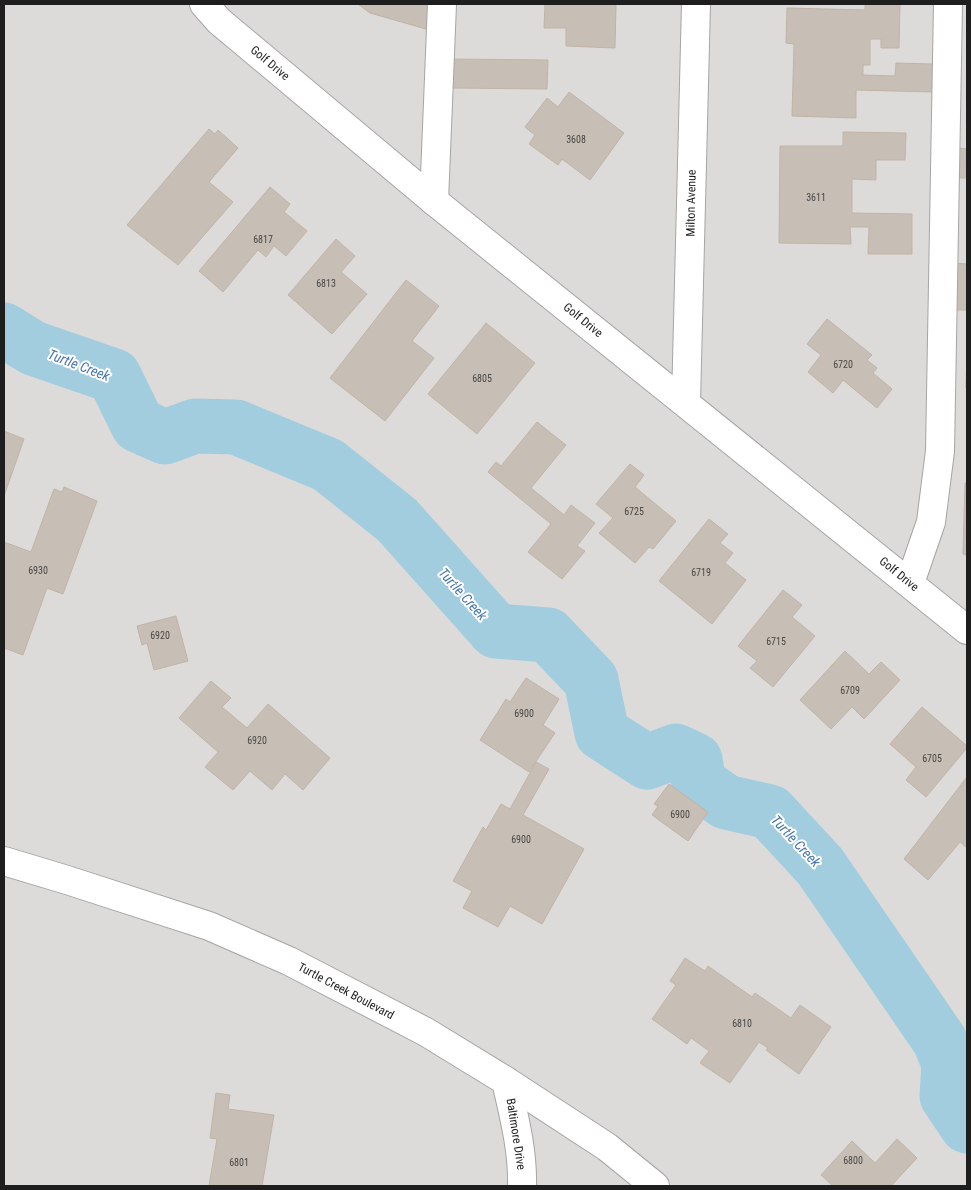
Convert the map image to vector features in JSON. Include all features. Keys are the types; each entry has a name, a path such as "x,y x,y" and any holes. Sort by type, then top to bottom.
{"street":[{"name":"Golf Drive","path":"204,4 220,21 434,201 967,630"},
{"path":"434,201 442,4"},
{"name":"Milton Avenue","path":"686,402 696,4"},
{"path":"910,583 931,522 940,452 948,4"},
{"name":"Turtle Creek Boulevard","path":"4,862 67,880 209,926 289,961 426,1032 506,1081 607,1147 655,1186"},
{"name":"Baltimore Drive","path":"506,1081 518,1134 522,1186"}],"shaded area":[{"path":"4,4 967,4 967,1186 4,1186"}],"building":[{"path":"358,4 429,4 426,29 370,13"},
{"path":"545,4 616,4 615,48 566,46 566,28 544,28"},
{"path":"865,4 900,4 899,48 881,48 881,39 870,39 870,65 863,65 863,75 895,76 896,63 933,64 933,92 856,90 856,118 792,116 794,44 786,43 787,8 865,10"},
{"path":"452,59 548,60 547,89 452,88"},
{"path":"569,92 624,133 590,180 562,159 558,165 529,144 535,135 525,127 547,98 558,107"},
{"path":"209,129 215,134 218,130 238,148 209,182 233,202 178,265 127,225"},
{"path":"843,132 906,133 905,160 876,160 876,180 852,179 852,213 912,214 912,254 868,254 869,227 850,227 851,244 779,243 780,146 843,146"},
{"path":"958,148 967,149 967,178 957,178"},
{"path":"270,187 290,204 284,212 307,231 286,256 274,246 266,257 258,250 223,292 199,271"},
{"path":"336,239 355,256 341,272 367,294 332,334 288,295"},
{"path":"952,263 967,264 967,310 951,310"},
{"path":"406,280 439,306 412,341 434,358 385,421 330,378"},
{"path":"827,319 872,355 867,360 877,368 873,373 892,389 877,408 843,380 833,393 808,372 821,355 807,344"},
{"path":"486,323 535,363 477,434 428,394"},
{"path":"967,351 967,388 966,388"},
{"path":"537,422 566,445 531,488 564,515 571,505 595,523 577,546 585,551 562,579 528,552 551,524 488,472 496,462 501,466"},
{"path":"4,431 24,439 4,496"},
{"path":"630,464 644,475 635,487 676,521 653,549 649,547 635,563 599,533 613,518 596,504"},
{"path":"965,483 967,483 967,555 963,554"},
{"path":"64,487 97,501 63,594 47,588 23,655 4,648 4,542 31,552 54,489 62,492"},
{"path":"709,519 728,534 720,543 733,553 725,563 746,580 712,624 659,581"},
{"path":"783,590 802,605 792,617 815,636 773,687 750,668 757,661 738,646"},
{"path":"176,616 188,661 154,670 147,643 142,645 137,626"},
{"path":"845,651 869,674 881,662 900,680 864,719 852,707 831,729 800,700"},
{"path":"526,678 559,699 543,725 555,733 529,772 480,740 506,699 510,702"},
{"path":"211,681 231,698 222,707 247,728 268,704 330,758 303,790 285,774 272,790 250,771 233,790 205,767 218,752 179,718"},
{"path":"922,707 967,746 926,797 906,780 916,767 890,744"},
{"path":"536,762 549,769 523,815 584,849 542,924 510,906 498,927 463,908 472,891 453,881 483,827 486,830 501,804 510,809"},
{"path":"967,777 967,848 960,842 928,880 904,859"},
{"path":"669,784 708,812 688,841 652,815 658,806 654,804"},
{"path":"685,958 705,971 708,966 752,997 755,993 791,1018 800,1005 831,1027 799,1074 766,1050 768,1048 759,1042 730,1083 700,1063 709,1051 691,1038 687,1044 652,1019 676,985 670,981"},
{"path":"216,1093 230,1095 228,1109 274,1115 262,1186 209,1186 217,1139 210,1138"},
{"path":"897,1139 917,1158 891,1186 833,1186 821,1175 852,1141 875,1163"}],"waterway":[{"name":"Turtle Creek","path":"4,330 33,348 114,376 138,425 165,437 195,426 236,427 328,465 397,520 496,631 548,635 591,680 602,733 647,762 676,751 695,760 699,783 726,802 770,812 820,866 940,1041 949,1064 947,1096 967,1126"}]}
